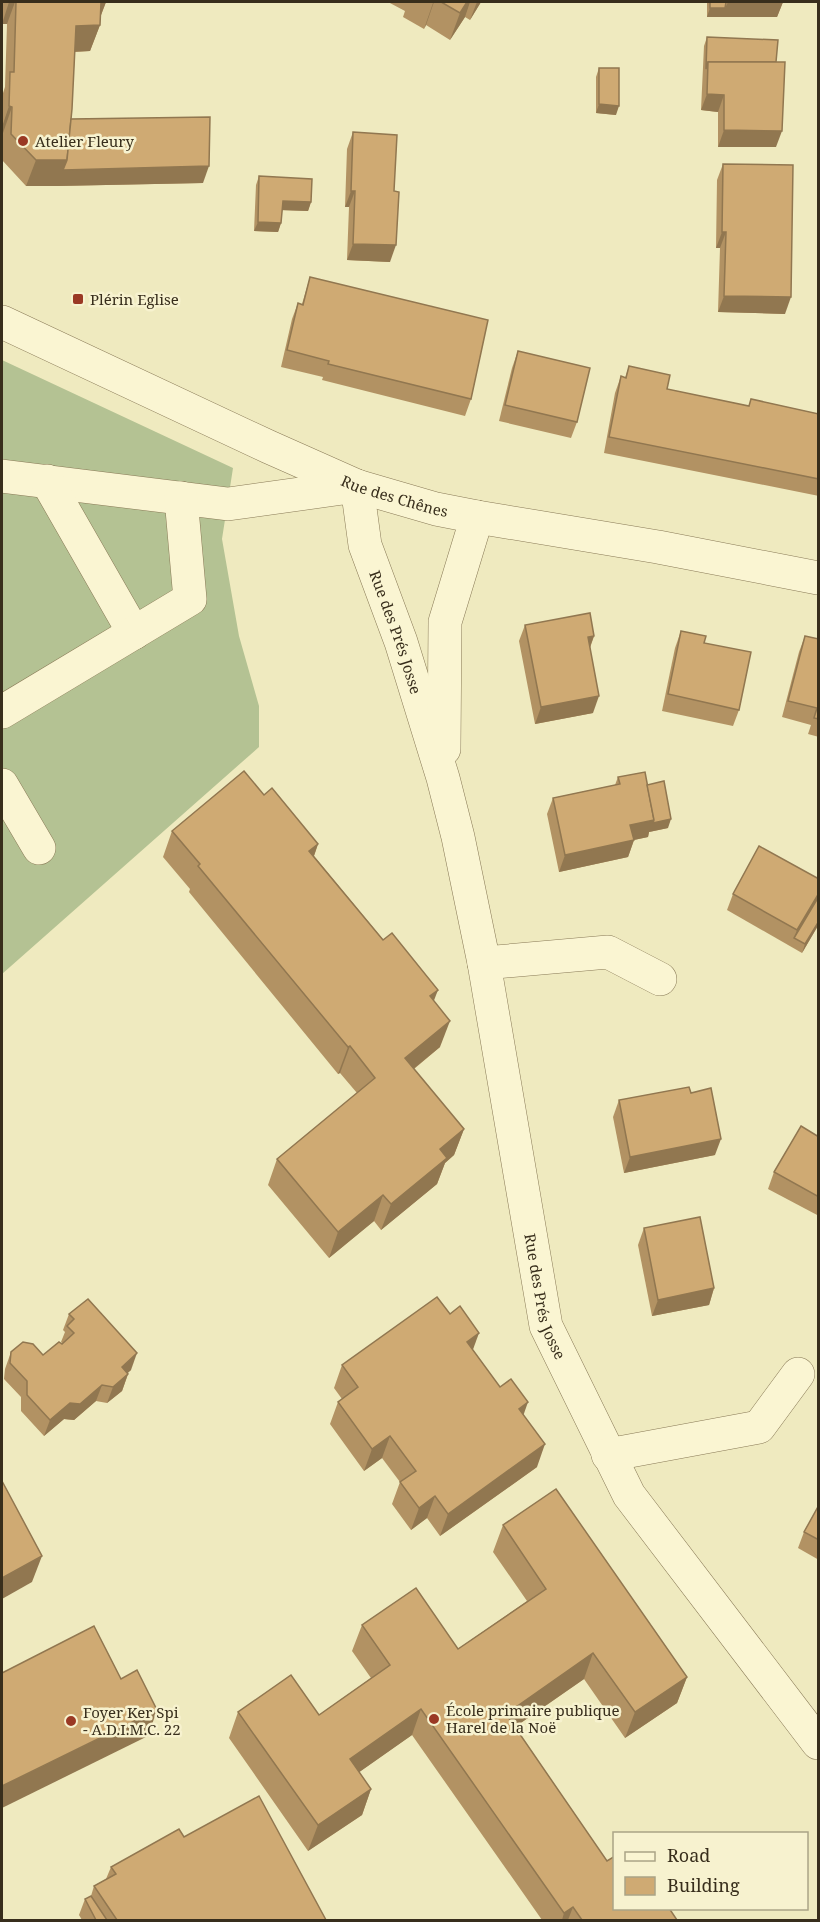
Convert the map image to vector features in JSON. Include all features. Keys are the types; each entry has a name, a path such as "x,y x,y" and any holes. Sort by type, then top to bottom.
{"street":[{"name":"Rue des Chênes","path":"2,322 357,486 436,509 477,518 658,547 819,578"},
{"path":"2,476 228,504 357,486"},
{"path":"47,481 134,633"},
{"name":"Rue des Prés Josse","path":"357,486 365,546 401,642 443,778 458,837 484,963 546,1326 629,1495 819,1743"},
{"path":"2,712 190,599 181,498"},
{"name":"Rue des Prés Josse","path":"443,778 445,622 477,518"},
{"path":"2,785 39,848"},
{"path":"484,963 608,952 660,979"},
{"path":"608,1455 759,1427 798,1374"}],"green space":[{"path":"2,360 233,468 222,539 239,636 259,706 259,747 2,974"}],"building":[{"path":"16,2 101,2 100,25 76,26 67,160 36,160 11,134 10,72 14,72"},
{"path":"441,2 467,2 460,13"},
{"path":"710,2 726,2 725,8 710,8"},
{"path":"707,37 778,40 776,62 708,62 706,69"},
{"path":"708,62 785,62 782,131 724,130 724,95 707,94"},
{"path":"599,68 619,68 619,106 599,104"},
{"path":"210,117 209,166 63,170 67,160 71,119"},
{"path":"353,132 397,135 394,191 399,192 396,245 353,244 355,191 351,191"},
{"path":"723,164 793,165 791,297 724,296 726,232 722,232"},
{"path":"259,176 312,179 311,202 283,201 281,223 258,222"},
{"path":"310,277 488,320 471,399 328,364 329,361 287,350 298,303 303,305"},
{"path":"518,351 590,368 577,422 505,405"},
{"path":"629,366 670,375 667,389 749,406 751,399 819,414 819,479 609,437 621,376 626,378"},
{"path":"590,613 594,636 588,637 599,696 541,707 525,625"},
{"path":"681,631 706,636 704,643 751,652 739,710 668,694"},
{"path":"805,636 819,639 819,719 814,718 817,708 788,701"},
{"path":"244,771 264,795 272,788 318,844 309,851 383,940 392,933 438,990 430,996 450,1021 405,1058 464,1129 440,1149 447,1158 391,1204 383,1195 338,1232 277,1159 375,1078 198,866 200,864 172,831"},
{"path":"645,772 654,820 630,825 634,840 565,855 553,798 620,784 618,777"},
{"path":"664,781 671,819 653,823 647,785"},
{"path":"759,846 819,879 819,893 797,930 733,894"},
{"path":"819,896 819,921 805,944 794,938"},
{"path":"689,1087 691,1093 711,1088 721,1139 630,1157 619,1100"},
{"path":"801,1126 819,1137 819,1197 774,1172"},
{"path":"700,1217 714,1288 658,1300 644,1228"},
{"path":"437,1297 450,1314 460,1306 479,1333 467,1342 500,1387 511,1379 528,1402 519,1409 545,1444 448,1514 435,1496 419,1508 400,1482 416,1471 390,1436 372,1449 338,1402 358,1387 342,1365"},
{"path":"88,1299 137,1353 122,1367 128,1374 113,1387 102,1385 80,1404 70,1403 50,1420 27,1395 27,1381 10,1363 11,1352 23,1342 33,1344 43,1355 59,1342 62,1344 74,1333 67,1326 74,1319 69,1314"},
{"path":"2,1481 42,1556 2,1578"},
{"name":"École primaire publique Harel de la Noë","path":"556,1489 687,1677 635,1712 593,1653 506,1714 607,1861 613,1857 613,1910 670,1910 677,1920 582,1920 573,1907 564,1913 421,1709 350,1759 371,1789 318,1825 238,1712 291,1675 319,1715 390,1665 362,1625 416,1588 458,1649 546,1589 503,1525"},
{"path":"819,1505 819,1540 804,1532"},
{"name":"Foyer Ker Spi - A.D.I.M.C. 22","path":"94,1626 121,1679 137,1670 157,1710 2,1786 2,1673"},
{"path":"259,1796 326,1920 117,1920 94,1886 116,1874 111,1867 179,1829 184,1837"},
{"path":"91,1896 107,1920 96,1920 85,1899"}],"place":[{"name":"Atelier Fleury","path":"23,141"},
{"name":"Plérin Eglise","path":"78,299"},
{"name":"École primaire publique Harel de la Noë","path":"434,1719"},
{"name":"Foyer Ker Spi - A.D.I.M.C. 22","path":"71,1721"}]}
